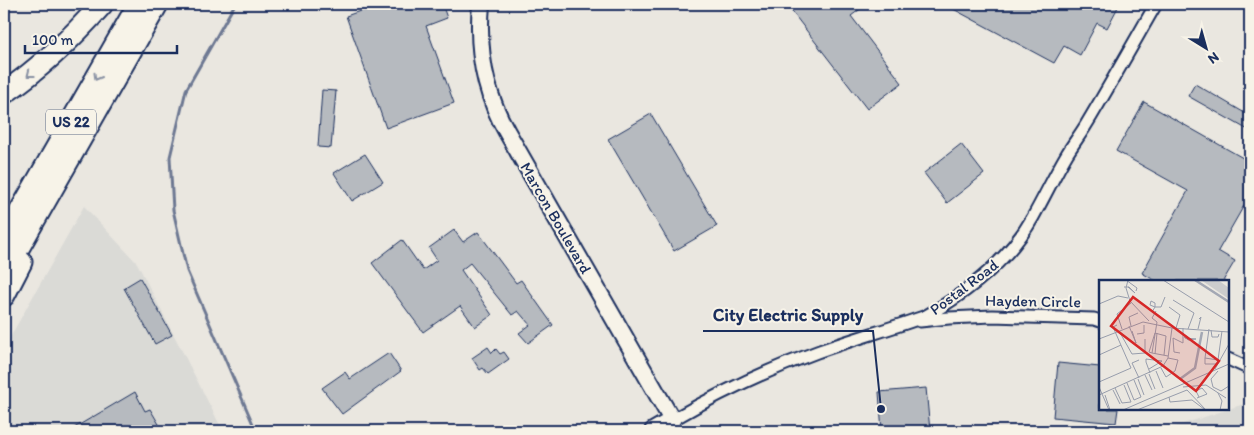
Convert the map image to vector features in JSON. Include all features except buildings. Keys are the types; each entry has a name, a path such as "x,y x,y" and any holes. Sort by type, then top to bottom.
{"highway":[{"path":"4,93 26,78 53,55 102,4"},
{"name":"US 22","path":"4,240 138,4"},
{"name":"US 22","path":"4,273 157,4"},
{"path":"4,295 102,101"}],"street":[{"name":"Marcon Boulevard","path":"481,4 479,23 482,66 488,88 504,128 672,420"},
{"name":"Postal Road","path":"653,431 729,389 789,362 926,316 963,292 988,272 1020,238 1033,218 1068,153 1156,4"},
{"name":"Hayden Circle","path":"905,323 992,316 1099,321"},
{"path":"1229,359 1250,369"}],"shaded area":[{"path":"84,206 137,263 223,431 4,431 4,348"},
{"path":"1250,362 1250,431 1162,431 1229,410 1247,403"}],"waterway":[{"path":"235,4 186,90 170,157 173,210 187,271 256,431"}],"place":[{"name":"City Electric Supply","path":"881,409"}]}
